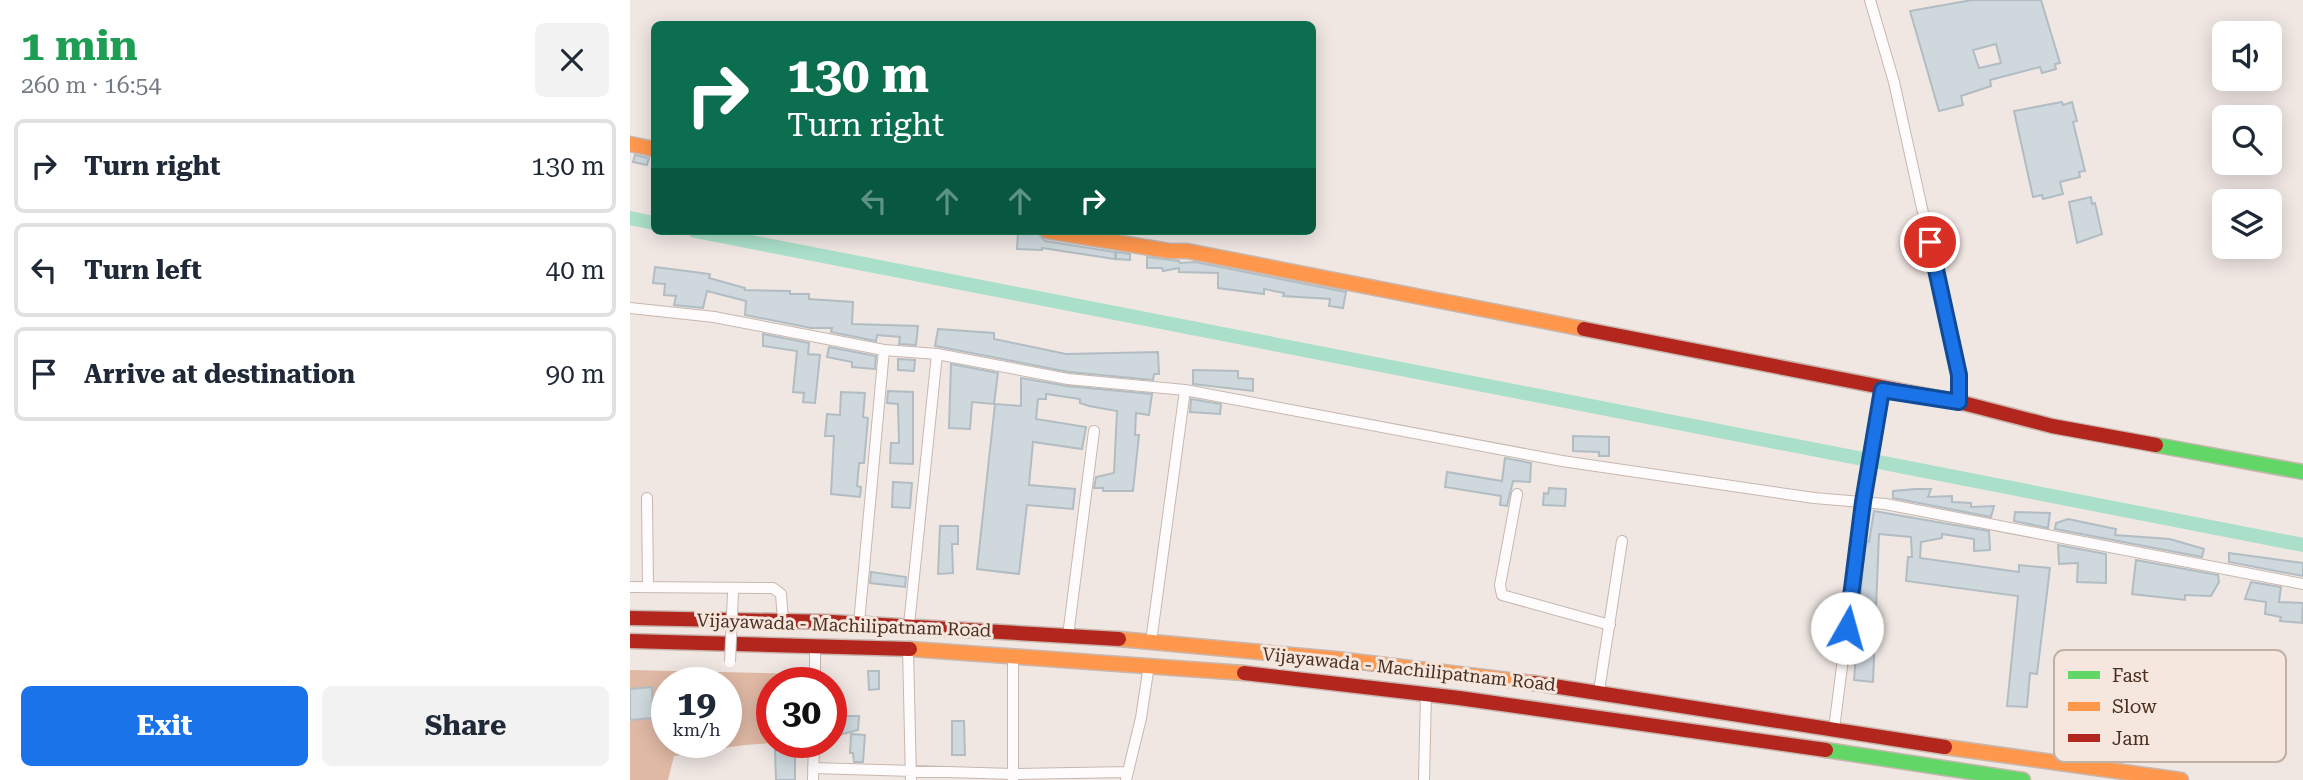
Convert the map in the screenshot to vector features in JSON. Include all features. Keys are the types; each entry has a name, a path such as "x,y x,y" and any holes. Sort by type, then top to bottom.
{"main road":[{"path":"630,144 651,148"},
{"path":"1074,235 1265,265 1882,390 1959,402 2052,426 2303,471"},
{"name":"Vijayawada - Machilipatnam Road","path":"630,618 909,625 1151,642 1433,669 1599,691 2054,761"},
{"name":"Vijayawada - Machilipatnam Road","path":"630,641 908,648 1149,665 1426,694 2023,780"},
{"name":"Vijayawada - Machilipatnam Road","path":"2059,762 2181,780"}],"street":[{"path":"1870,0 1894,82 1954,349 1959,375 1959,402"},
{"path":"630,308 714,317 884,351 937,354 1068,379 1185,390 1562,461 1761,491 1864,499 2303,583"},
{"path":"859,623 884,351"},
{"path":"909,625 937,354"},
{"path":"1151,642 1185,390"},
{"path":"1834,729 1864,499 1882,390"},
{"path":"1068,636 1094,431"},
{"path":"1517,494 1500,585 1502,595 1611,625"},
{"path":"647,498 648,587"},
{"path":"1599,691 1622,541"},
{"path":"630,587 773,588 781,594 783,621"},
{"path":"730,662 733,593"},
{"path":"815,645 815,667"},
{"path":"908,648 911,776"},
{"path":"1013,655 1013,777"},
{"path":"813,768 911,776 1127,776 1141,718 1149,665"},
{"path":"1424,780 1426,694"},
{"path":"813,758 813,780"}],"shaded area":[{"path":"630,670 651,670 651,758 674,758 668,780 630,780"},
{"path":"742,673 756,673 756,744 744,745"}],"building":[{"path":"1972,0 2041,0 2060,63 2055,64 2056,69 2042,73 2040,67 1990,80 1991,86 1961,96 1963,105 1939,111 1910,11","holes":["1996,44 2001,63 1979,68 1973,50"]},
{"path":"2062,102 2063,105 2072,102 2077,121 2073,122 2085,171 2079,172 2080,177 2060,182 2063,194 2043,199 2042,195 2033,197 2014,111"},
{"path":"635,155 649,158 647,165 633,162"},
{"path":"2091,197 2092,204 2095,203 2102,234 2077,243 2069,202"},
{"path":"1018,235 1040,235 1045,241 1115,252 1115,259 1042,248 1017,249"},
{"path":"1116,252 1130,254 1130,260 1116,259"},
{"path":"1147,257 1180,263 1195,262 1346,292 1343,308 1329,306 1330,299 1283,296 1284,293 1264,289 1264,294 1218,288 1218,273 1179,272 1179,268 1163,271 1162,268 1147,268"},
{"path":"655,267 710,274 709,278 745,290 790,291 790,294 809,294 809,299 853,302 852,324 918,326 916,345 899,344 900,337 877,335 876,341 831,332 832,328 811,328 745,315 746,301 707,291 703,308 674,305 676,296 664,295 665,284 653,283"},
{"path":"938,329 994,333 994,339 1066,354 1158,352 1159,374 1154,374 1153,380 1069,372 935,346"},
{"path":"763,334 809,343 808,354 820,355 815,403 803,402 804,393 793,392 797,351 763,346"},
{"path":"829,347 876,356 875,369 852,367 852,362 827,357"},
{"path":"898,359 915,360 914,371 898,370"},
{"path":"951,364 998,373 994,404 972,402 970,429 949,428"},
{"path":"1193,370 1238,371 1238,378 1253,379 1253,391 1193,384"},
{"path":"1021,378 1067,386 1152,394 1149,415 1136,413 1135,435 1139,435 1133,491 1103,491 1103,488 1094,488 1096,477 1114,473 1117,411 1089,406 1080,403 1080,399 1046,394 1046,399 1038,399 1036,419 1086,427 1082,449 1033,442 1029,485 1075,489 1073,509 1027,505 1019,574 977,569 995,404 1021,406"},
{"path":"888,391 913,392 913,464 890,463 891,443 899,443 898,404 887,403"},
{"path":"841,392 865,393 863,417 868,418 864,463 859,463 857,486 861,487 860,497 831,494 834,436 825,436 827,414 840,415"},
{"path":"1191,399 1221,404 1220,414 1190,412"},
{"path":"1573,436 1609,437 1609,456 1599,456 1599,452 1573,451"},
{"path":"1505,458 1531,463 1530,482 1513,481 1507,506 1500,505 1501,496 1445,487 1447,472 1502,481"},
{"path":"893,482 912,483 910,508 892,507"},
{"path":"1549,488 1566,489 1565,506 1543,505 1544,493 1548,494"},
{"path":"1931,489 1928,497 1952,496 1952,502 1971,503 1971,507 1994,506 1991,517 1893,498 1893,491"},
{"path":"1874,511 1989,531 1990,550 1974,551 1974,539 1942,534 1942,538 1921,542 1920,558 2019,572 2019,565 2050,568 2037,674 2030,673 2027,707 2007,706 2018,596 1906,581 1908,557 1912,557 1911,537 1879,534 1873,682 1854,680 1864,551 1866,541 1869,542"},
{"path":"2015,512 2050,513 2048,528 2014,521"},
{"path":"2068,519 2116,529 2115,535 2170,539 2204,549 2202,557 2055,529 2056,523"},
{"path":"940,526 958,526 958,544 952,544 953,573 938,574"},
{"path":"2058,545 2106,554 2106,583 2077,582 2078,563 2059,564"},
{"path":"2229,553 2303,563 2303,576 2229,562"},
{"path":"2136,560 2218,575 2219,582 2211,596 2185,595 2185,600 2132,594"},
{"path":"871,572 906,577 905,587 870,583"},
{"path":"2251,582 2281,587 2279,602 2303,603 2302,623 2280,621 2281,617 2265,614 2266,602 2245,599"},
{"path":"868,671 879,671 879,689 869,690"},
{"path":"651,687 651,718 630,720 630,689"},
{"path":"847,716 859,716 858,730 847,733"},
{"path":"952,721 964,721 965,755 952,755"},
{"path":"851,734 865,735 863,762 854,762 853,753 850,753"},
{"path":"775,758 795,758 795,780 776,780"}],"waterway":[{"path":"630,218 651,222"},
{"path":"715,235 2303,545"}],"traffic: fast":[{"path":"2156,445 2303,472"},
{"path":"1826,750 2023,780"}],"traffic: slow":[{"path":"630,144 651,148"},
{"path":"1071,235 1169,251 1187,251 1584,329"},
{"path":"1119,639 1336,659 1534,683"},
{"path":"910,649 1244,673"},
{"path":"1945,747 2181,780"}],"traffic: jam":[{"path":"1584,329 1959,402 2052,426 2156,445"},
{"path":"630,618 832,622 1119,639"},
{"path":"630,641 910,649"},
{"path":"1244,673 1459,698 1826,750"},
{"path":"1534,683 1945,747"}],"route":[{"path":"1847,628 1863,502 1882,390 1959,402 1959,375 1930,242"}]}
